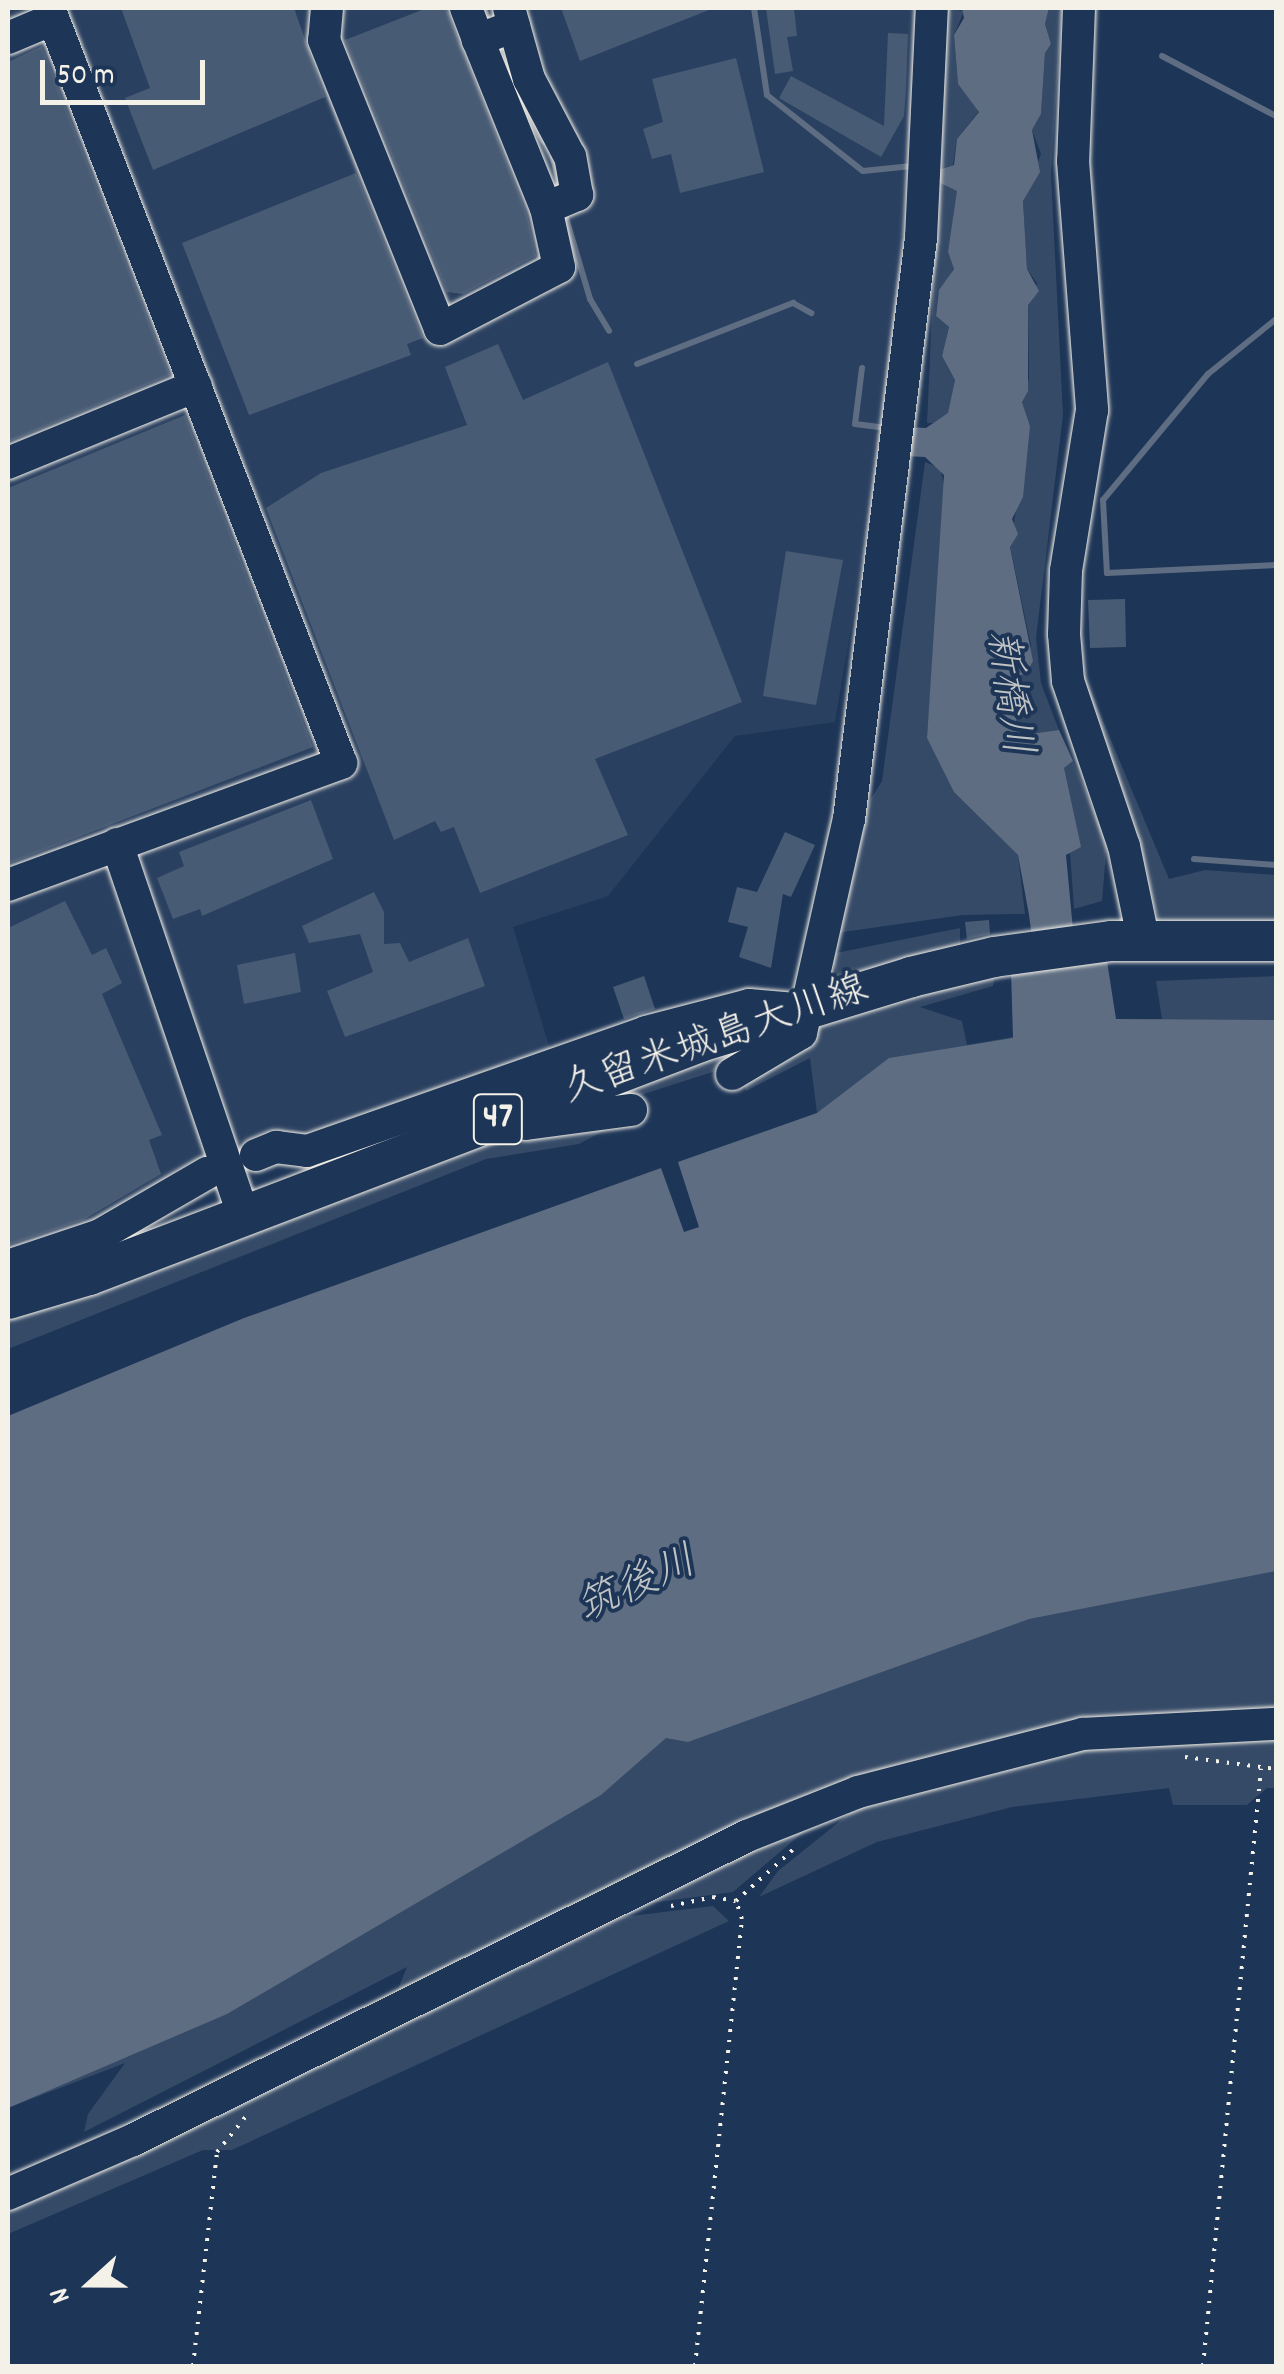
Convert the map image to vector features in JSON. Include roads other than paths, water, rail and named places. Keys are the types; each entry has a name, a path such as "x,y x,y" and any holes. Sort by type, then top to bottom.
{"main road":[{"name":"久留米城島大川線","path":"8,1300 802,1009 994,956 1127,940 1276,940"}],"street":[{"path":"358,8 327,13 324,40 440,328 559,267 556,204 497,29 466,8"},
{"path":"732,1074 802,1033 802,1009 849,819 920,238 932,8"},
{"path":"1078,8 1072,161 1092,410 1066,571 1064,634 1068,681 1124,846 1127,940"},
{"path":"8,38 51,13 341,763 8,885"},
{"path":"8,463 196,386"},
{"path":"116,844 244,1216"},
{"path":"256,1155 276,1147 307,1151 662,1027 749,1004 802,1009"},
{"path":"500,1118 526,1124 631,1110"},
{"path":"8,1266 100,1235 207,1173"},
{"path":"8,2194 133,2140 747,1836 858,1792 1083,1734 1276,1724"}],"water":[{"path":"962,8 1049,8 1045,24 1051,44 1045,53 1041,114 1032,130 1040,172 1023,201 1027,269 1039,291 1028,305 1028,391 1022,402 1030,426 1023,497 1012,519 1018,534 1010,547 1033,661 1026,674 1008,677 1017,697 1016,729 1024,735 1059,730 1073,761 1064,768 1081,847 1066,855 1076,962 1107,961 1116,1019 1276,1020 1276,1571 1029,1619 688,1742 666,1738 601,1795 227,2014 8,2108 8,1416 244,1318 661,1168 684,1232 699,1227 678,1162 817,1113 889,1058 1013,1038 1011,971 1036,966 1018,855 954,792 927,738 944,475 925,457 904,456 907,427 926,428 948,413 955,380 942,356 949,327 936,316 939,290 954,269 948,252 957,191 938,182 938,170 954,165 957,139 979,112 958,84 954,35 964,18"}],"waterway":[{"path":"484,8 490,25"},
{"path":"754,8 767,95 863,171 912,166"},
{"path":"1162,56 1276,116"},
{"path":"523,111 544,142"},
{"path":"553,157 559,184"},
{"path":"564,211 590,299 609,331"},
{"path":"637,364 793,303 811,313"},
{"path":"1276,319 1208,374 1103,500 1107,573 1276,565"},
{"path":"862,368 855,424 887,428"},
{"path":"1194,859 1276,865"}],"water label":[{"name":"新橋川","path":"1006,693"},
{"name":"筑後川","path":"638,1587"}]}
